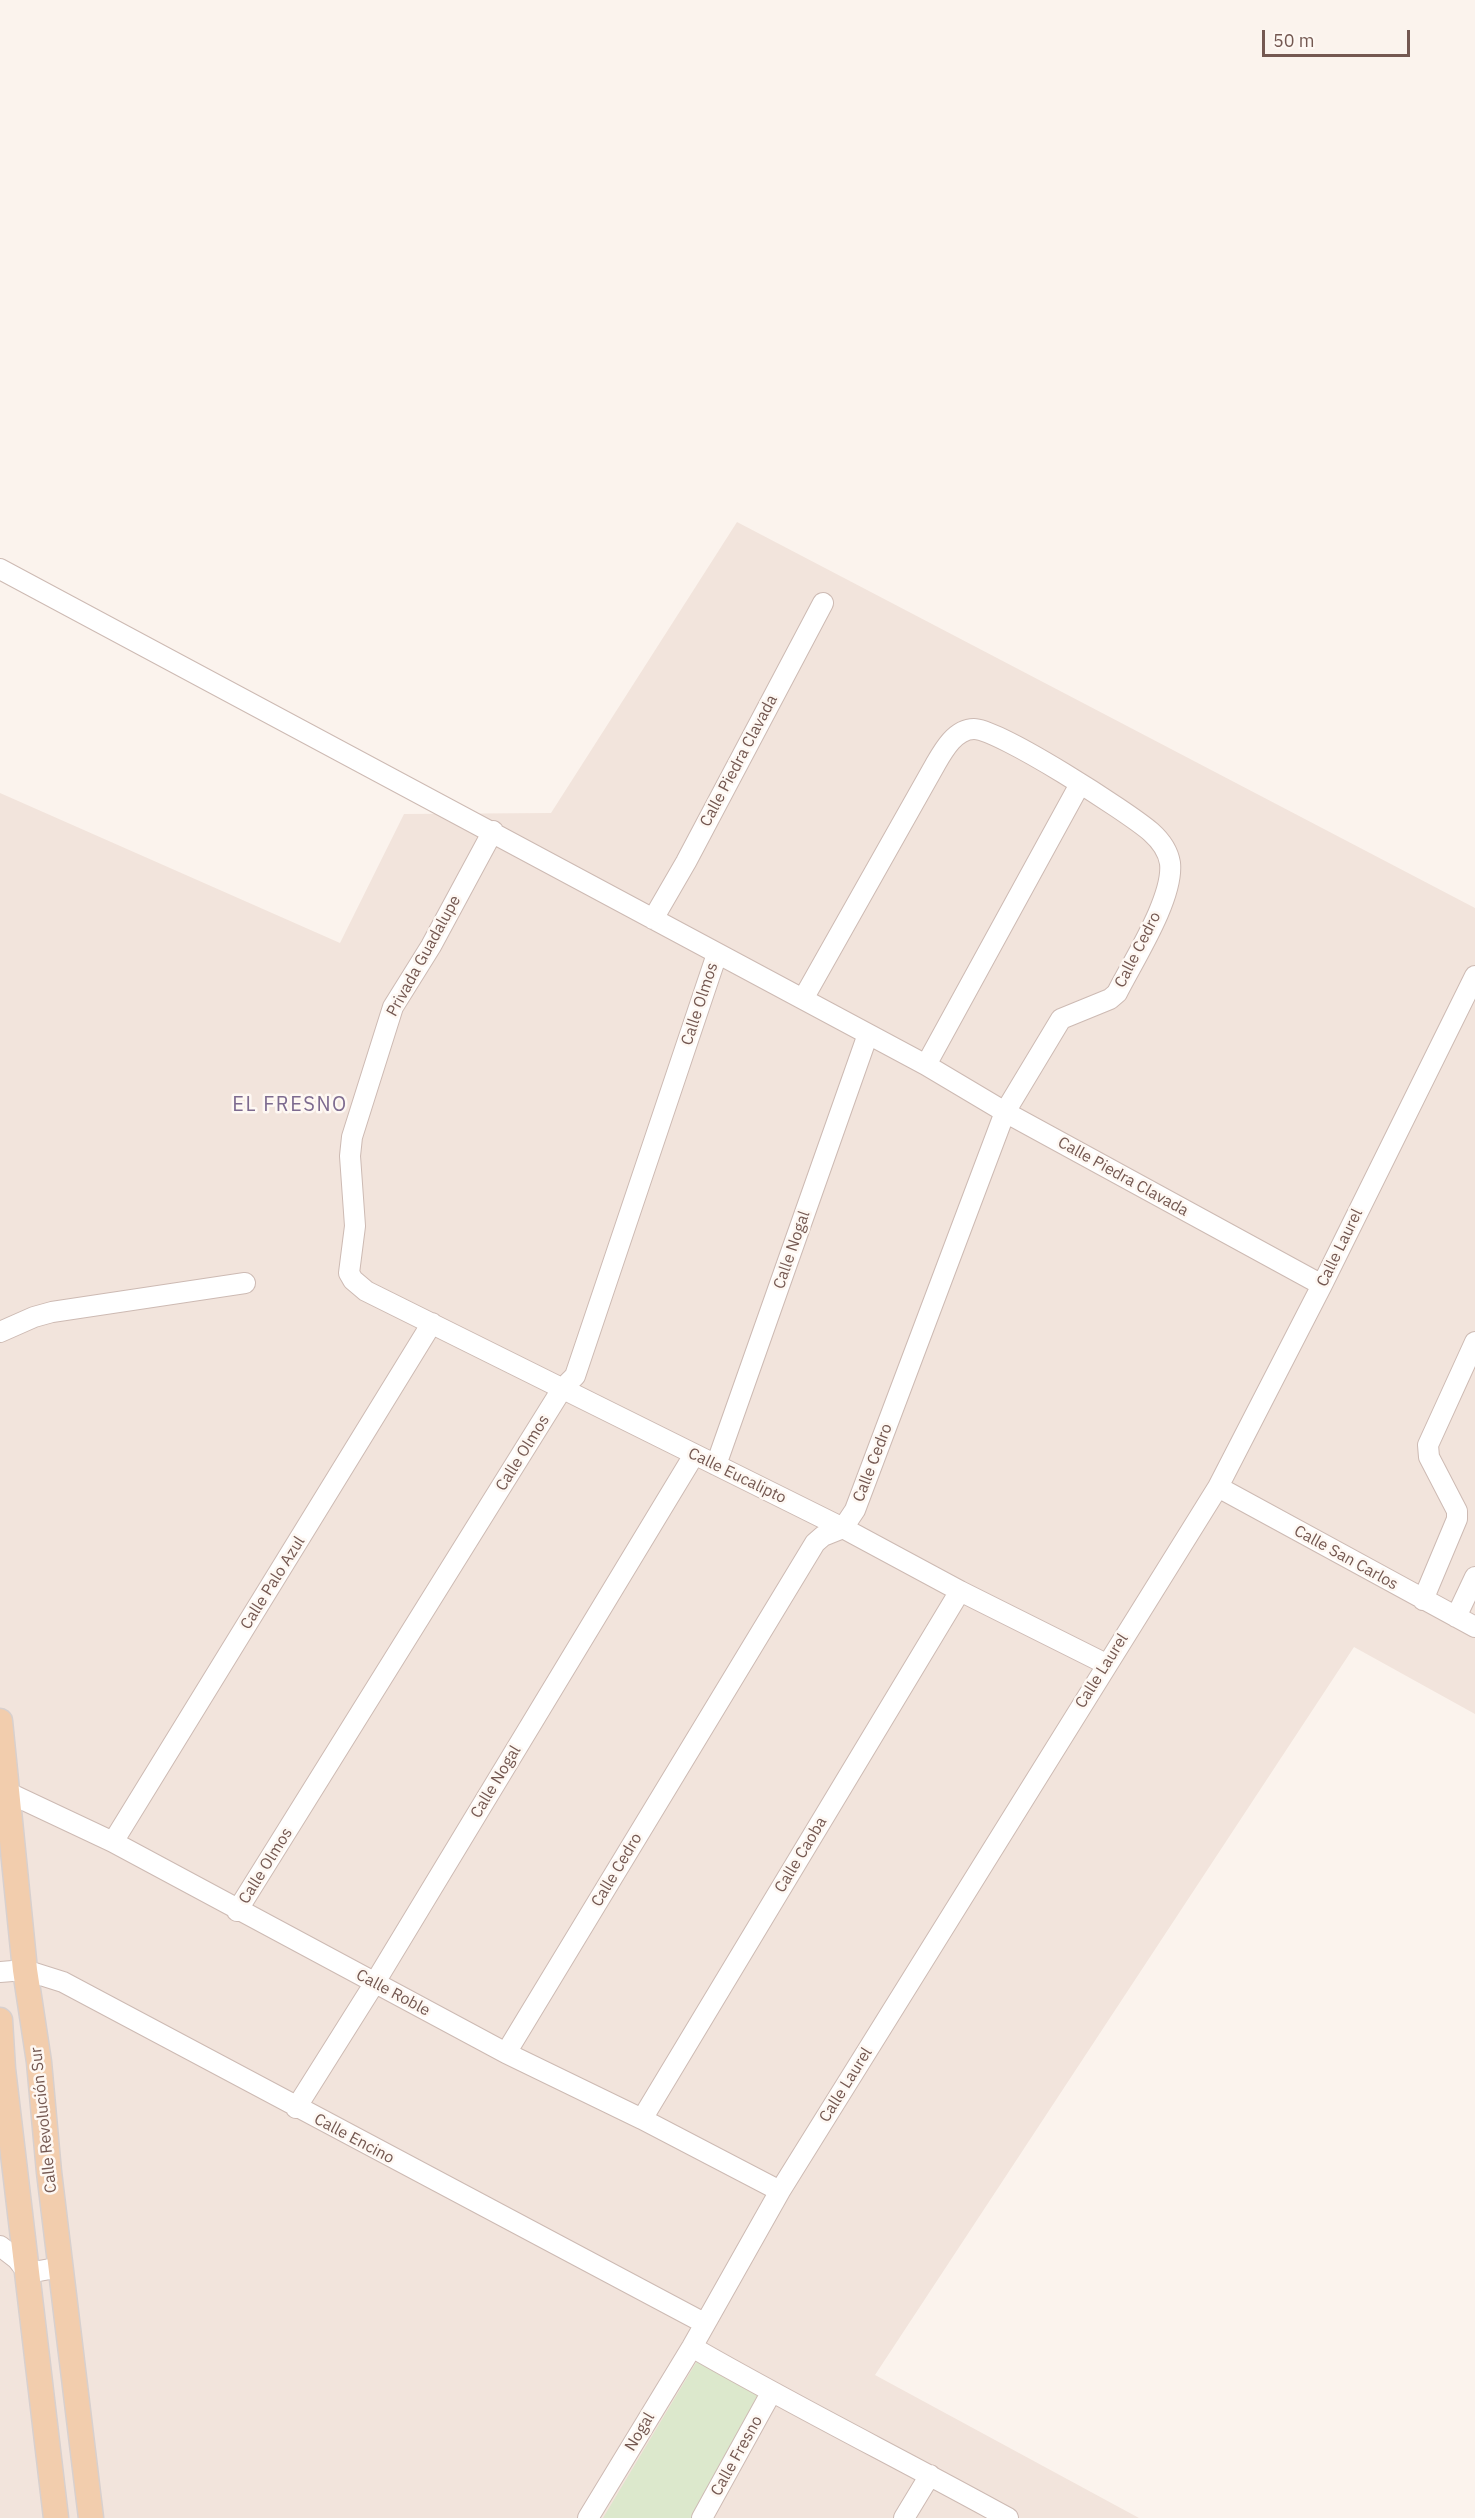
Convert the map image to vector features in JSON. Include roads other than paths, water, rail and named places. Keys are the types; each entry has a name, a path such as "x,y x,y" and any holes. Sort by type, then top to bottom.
{"main road":[{"name":"Calle Revolución Sur","path":"0,1721 4,1795 25,1970 39,2062 49,2172 91,2518"},
{"name":"Calle Revolución Sur","path":"0,2020 3,2069 57,2518"},
{"path":"3,2069 39,2062"},
{"path":"16,2178 49,2172"}],"street":[{"name":"Calle Piedra Clavada","path":"0,569 927,1065 1005,1112 1322,1285"},
{"name":"Calle Piedra Clavada","path":"653,919 686,862 823,603"},
{"path":"803,999 935,765 955,737 966,730 984,731 1080,784 927,1065"},
{"name":"Calle Cedro","path":"506,2053 815,1543 823,1536 843,1528 864,1488 1005,1112 1061,1019 1110,999 1116,993 1163,902 1170,874 1167,852 1140,823 1080,784"},
{"name":"Privada Guadalupe","path":"366,1291 353,1280 349,1265 355,1240 350,1156 352,1137 393,1007 430,946 493,831"},
{"name":"Calle Olmos","path":"237,1911 562,1389 575,1376 717,954"},
{"name":"Calle Laurel","path":"692,2347 780,2191 1218,1487 1322,1285 1475,976"},
{"name":"Calle Nogal","path":"716,1465 868,1034"},
{"path":"0,1332 52,1312 245,1283"},
{"name":"Calle Eucalipto","path":"366,1291 843,1528 960,1591 1106,1664"},
{"name":"Calle Palo Azul","path":"113,1842 432,1323"},
{"path":"1423,1600 1466,1523 1456,1510 1427,1451 1431,1437 1475,1342"},
{"name":"Calle Nogal","path":"296,2108 375,1984 694,1455"},
{"name":"Calle San Carlos","path":"1218,1487 1475,1627"},
{"path":"1456,1617 1475,1577"},
{"name":"Calle Caoba","path":"642,2119 960,1591"},
{"name":"Calle Roble","path":"4,1795 113,1842 237,1911 506,2053 642,2119 780,2191"},
{"name":"Calle Encino","path":"0,1972 25,1970 63,1982 296,2108 704,2323"},
{"path":"0,2246 17,2259 28,2273 61,2267"},
{"path":"692,2347 771,2393 1008,2518"},
{"name":"Nogal","path":"588,2518 692,2347"},
{"name":"Calle Fresno","path":"702,2518 771,2393"},
{"path":"904,2518 930,2475"}],"district":[{"name":"EL FRESNO","path":"290,1105"}]}
